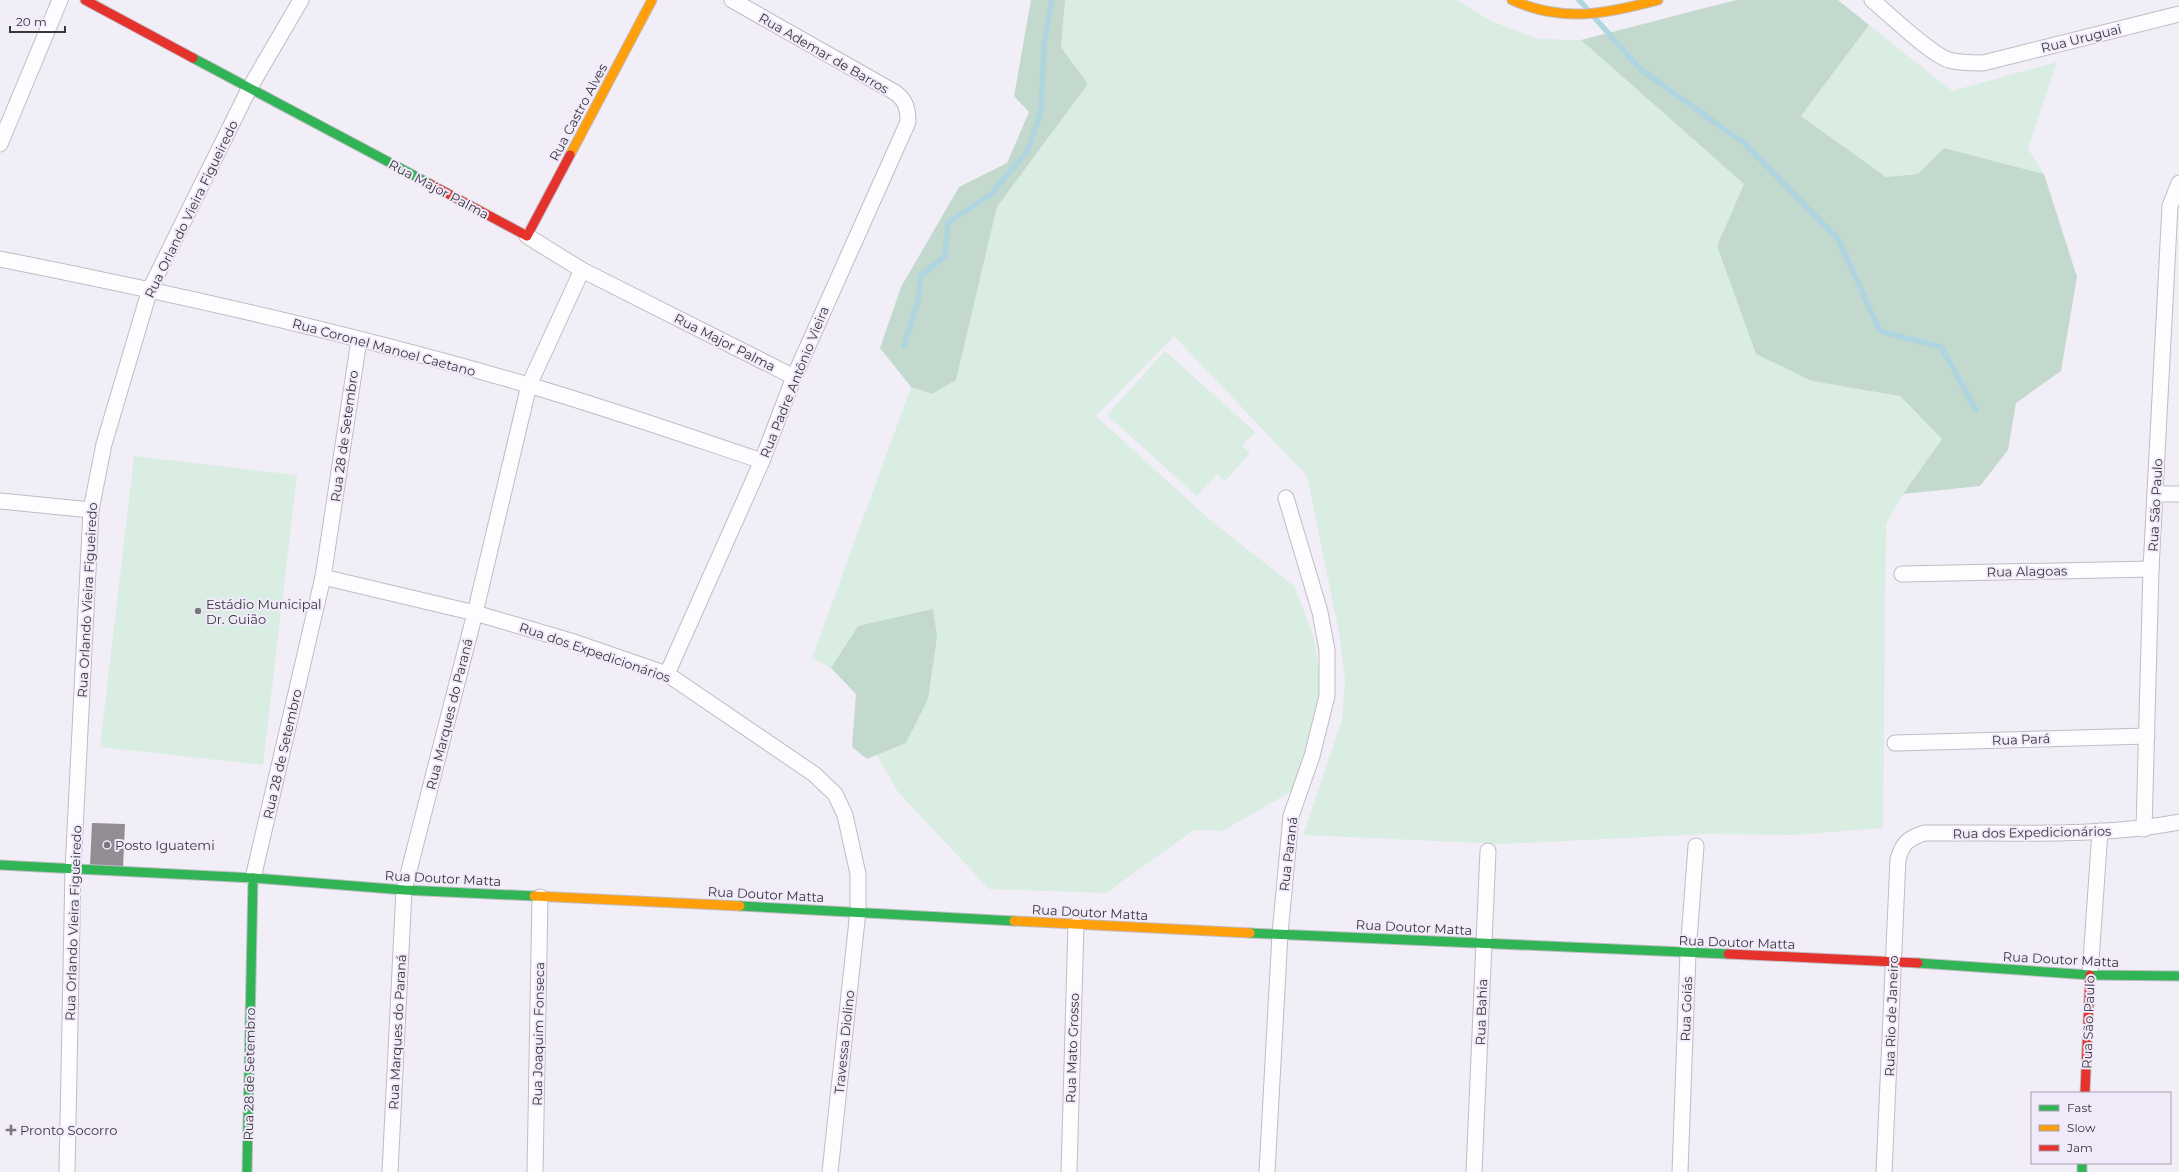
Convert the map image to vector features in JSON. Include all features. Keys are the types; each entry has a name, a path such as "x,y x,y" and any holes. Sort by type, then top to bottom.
{"street":[{"path":"0,144 60,0"},
{"name":"Rua Major Palma","path":"85,0 249,89 527,236 582,270 794,377"},
{"name":"Rua Orlando Vieira Figueiredo","path":"67,1172 73,870 91,510 104,444 150,289 249,89 301,0"},
{"name":"Rua Castro Alves","path":"527,236 652,0"},
{"name":"Rua Ademar de Barros","path":"732,0 896,93"},
{"path":"1512,0 1552,14 1582,16 1622,10 1658,0"},
{"name":"Rua Uruguai","path":"1872,0 1932,50 1948,60 1983,63 2179,14"},
{"name":"Rua Padre Antônio Vieira","path":"667,674 762,461 794,377 908,122 908,110 903,99 896,93"},
{"name":"Rua São Paulo","path":"2144,829 2151,569 2155,494 2175,207 2179,183"},
{"name":"Rua Coronel Manoel Caetano","path":"0,259 150,289 359,340 529,385 762,461"},
{"name":"Rua Marques do Paraná","path":"390,1172 404,890 475,613 529,385 582,270"},
{"name":"Rua 28 de Setembro","path":"247,1172 253,878 323,577 359,340"},
{"path":"2155,494 2179,494"},
{"name":"Rua Paraná","path":"1266,1172 1280,934 1291,816 1312,756 1327,696 1327,650 1320,612 1286,498"},
{"path":"0,501 91,510"},
{"name":"Rua Alagoas","path":"1902,574 2151,569"},
{"name":"Rua dos Expedicionários","path":"323,577 475,613 574,642 667,674 814,774 835,794 845,814 858,874 858,911"},
{"name":"Rua Pará","path":"1895,743 2147,736"},
{"name":"Rua dos Expedicionários","path":"1898,859 1902,847 1910,838 1924,833 2100,832 2144,829 2179,822"},
{"name":"Rua São Paulo","path":"2085,1092 2090,975 2100,832"},
{"name":"Rua Goiás","path":"1680,1172 1688,953 1696,846"},
{"name":"Rua Bahia","path":"1474,1172 1488,851"},
{"name":"Rua Rio de Janeiro","path":"1884,1172 1898,859"},
{"name":"Rua Doutor Matta","path":"0,865 73,870 253,878 404,890 858,911 1076,925 1893,961 2090,975 2179,976"},
{"name":"Rua Joaquim Fonseca","path":"536,1172 540,897"},
{"name":"Travessa Diolino","path":"830,1172 858,911"},
{"name":"Rua Mato Grosso","path":"1069,1172 1076,925"}],"green space":[{"path":"1031,0 1065,0 1061,47 1088,84 997,207 956,380 932,394 911,387 880,348 901,287 959,187 1007,163 1029,112 1014,96"},
{"path":"1065,0 1457,0 1491,21 1539,39 1581,40 1744,184 1717,246 1812,381 1900,396 1942,439 1903,494 1886,524 1883,828 1793,835 1707,834 1502,844 1303,835 1342,720 1345,680 1339,632 1307,476 1174,336 1096,416 1209,519 1295,587 1314,638 1321,682 1320,714 1292,791 1223,831 1194,830 1106,893 989,889 898,792 877,755 906,743 858,626 831,668 812,658 911,387 932,394 956,380 997,207 1088,84 1061,47"},
{"path":"1736,0 1838,0 1869,25 1801,116 1886,177 1918,174 1944,148 2044,174 2077,277 2061,371 2016,403 2008,450 1980,486 1903,494 1942,439 1900,396 1812,381 1756,354 1717,246 1744,184 1581,40"},
{"path":"1869,25 1952,91 2057,62 2028,149 2044,174 1944,148 1918,174 1886,177 1801,116"},
{"path":"1165,351 1255,432 1242,446 1250,453 1225,481 1217,474 1197,496 1107,415"},
{"name":"Estádio Municipal Dr. Guião","path":"134,456 297,475 263,765 100,747"},
{"path":"933,609 937,637 928,699 906,743 867,759 852,747 856,694 831,668 858,626"}],"building":[{"name":"Posto Iguatemi","path":"92,823 125,824 123,868 90,866"}],"waterway":[{"path":"904,346 919,297 920,276 945,256 948,223 990,195 1027,152 1041,112 1044,45 1052,0"},
{"path":"1579,0 1587,9"},
{"path":"1595,18 1640,69 1744,143 1838,239 1880,331 1941,347 1976,410"}],"traffic: fast":[{"path":"193,58 430,184"},
{"path":"0,865 253,878 404,890 534,896"},
{"path":"247,1172 253,878"},
{"path":"740,906 1014,921"},
{"path":"1250,933 1728,954"},
{"path":"1918,963 2090,975 2179,976"},
{"path":"2082,1164 2082,1172"}],"traffic: slow":[{"path":"570,155 652,0"},
{"path":"1512,0 1549,12 1567,14 1602,12 1658,0"},
{"path":"534,896 740,906"},
{"path":"1014,921 1250,933"}],"traffic: jam":[{"path":"85,0 193,58"},
{"path":"430,184 527,236 570,155"},
{"path":"1728,954 1918,963"},
{"path":"2085,1092 2090,975"}],"place":[{"name":"Estádio Municipal Dr. Guião","path":"198,611"},
{"name":"Posto Iguatemi","path":"107,845"},
{"name":"Pronto Socorro","path":"11,1130"}]}
